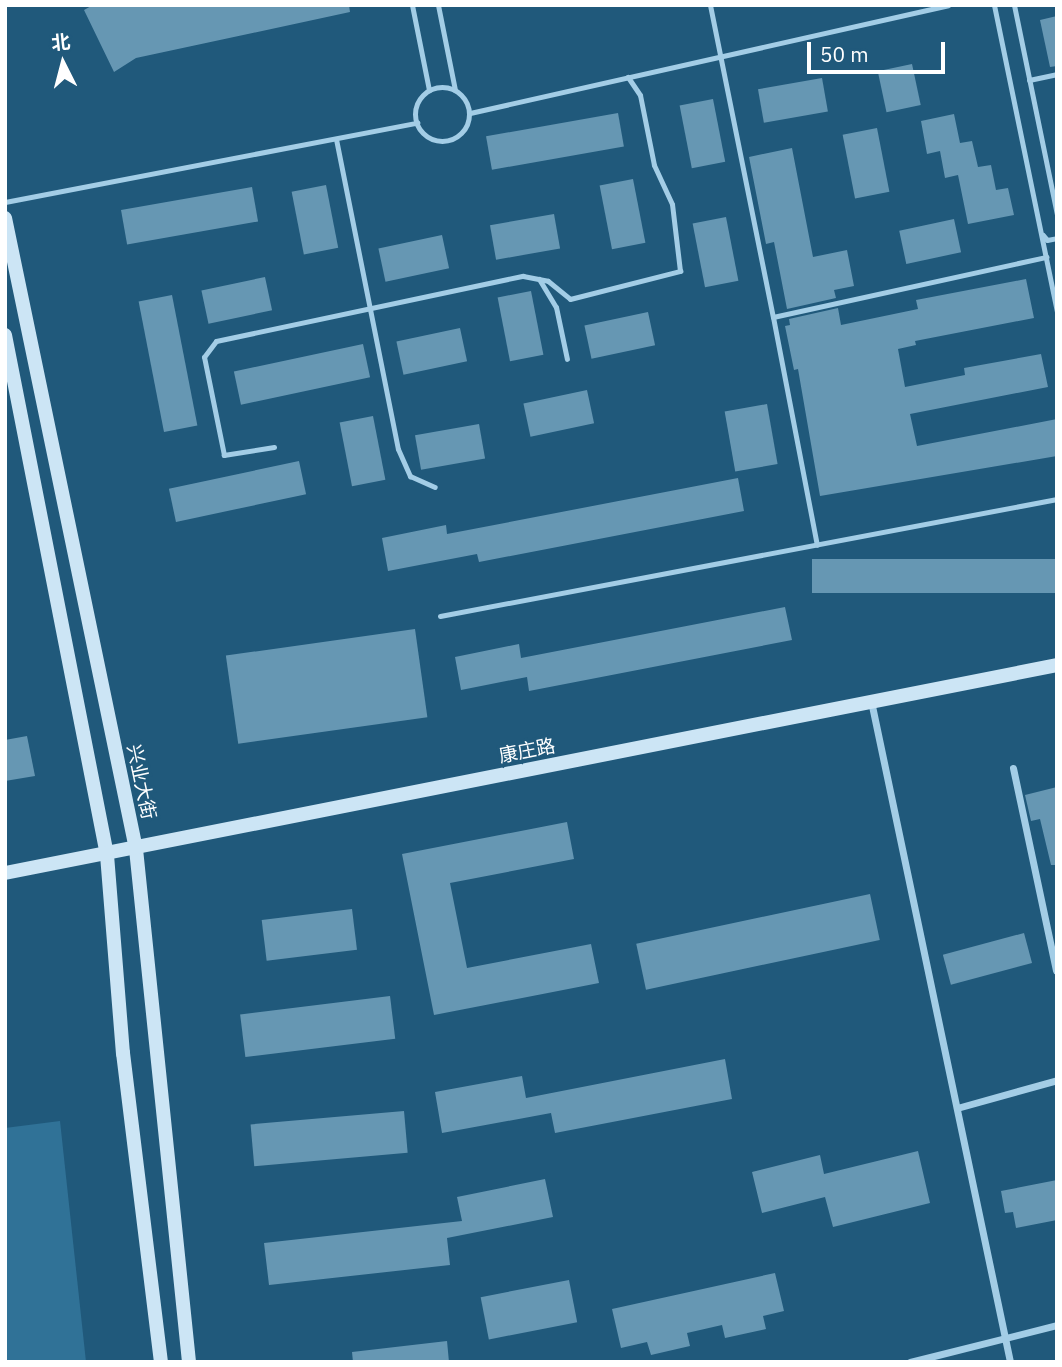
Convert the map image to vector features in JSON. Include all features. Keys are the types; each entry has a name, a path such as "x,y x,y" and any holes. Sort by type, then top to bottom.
{"main road":[{"name":"兴业大街","path":"5,218 136,849 189,1362"},
{"path":"5,335 107,855 123,1053 161,1362"},
{"name":"康庄路","path":"5,873 107,855 1057,665"}],"street":[{"path":"872,701 1010,1362"},
{"path":"1013,768 1056,972"},
{"path":"957,1108 1057,1080"},
{"path":"911,1362 1004,1335 1057,1325"}],"lane":[{"path":"412,5 429,90"},
{"path":"438,5 455,90 470,113 465,131 449,141 431,139 417,123 418,103 429,90 455,90"},
{"path":"710,5 817,545"},
{"path":"470,113 948,5"},
{"path":"994,5 1057,312"},
{"path":"1014,5 1057,215"},
{"path":"1029,80 1057,74"},
{"path":"274,447 224,456 204,357 216,341 523,276 539,279 570,299 680,271 672,204 654,165 640,95 628,77"},
{"path":"5,202 417,123"},
{"path":"336,138 398,449 410,476 435,487"},
{"path":"1041,233 1047,240 1057,238"},
{"path":"773,317 1046,257"},
{"path":"1049,275 1057,265"},
{"path":"539,279 556,307 567,359"},
{"path":"440,616 1057,499"}],"shaded area":[{"path":"60,1121 86,1362 5,1362 5,1128"}],"building":[{"path":"93,5 349,5 350,12 136,58 114,72 84,10"},
{"path":"1057,16 1057,66 1050,67 1040,20"},
{"path":"912,64 921,105 886,112 878,71"},
{"path":"822,78 828,111 764,123 758,89"},
{"path":"713,99 725,162 692,168 680,105"},
{"path":"618,113 624,146 492,170 486,136"},
{"path":"954,114 960,143 972,141 978,167 991,165 996,190 1008,188 1014,215 968,224 958,175 945,178 940,151 927,154 921,121"},
{"path":"877,128 889,192 855,198 843,135"},
{"path":"792,148 813,257 847,250 854,286 834,290 836,298 787,309 774,242 766,244 749,157"},
{"path":"633,179 645,243 612,249 600,185"},
{"path":"326,185 338,248 304,255 292,192"},
{"path":"252,187 258,221 127,245 121,210"},
{"path":"554,214 560,248 496,260 490,225"},
{"path":"726,217 738,281 705,287 693,223"},
{"path":"954,219 961,252 906,264 899,231"},
{"path":"442,235 449,268 385,282 378,249"},
{"path":"265,277 272,310 208,324 201,291"},
{"path":"1026,279 1034,318 915,341 916,345 898,349 905,387 965,375 964,368 1041,354 1048,387 910,414 917,446 1057,419 1057,456 820,496 798,369 794,370 785,326 790,325 789,319 838,308 841,325 918,309 916,300"},
{"path":"531,291 543,355 510,361 498,297"},
{"path":"172,295 197,426 164,432 139,301"},
{"path":"648,312 655,345 591,359 584,326"},
{"path":"460,328 467,361 403,375 396,342"},
{"path":"363,344 370,377 241,405 234,371"},
{"path":"587,390 594,423 530,437 523,404"},
{"path":"767,404 778,464 735,472 725,411"},
{"path":"373,416 385,480 352,486 340,422"},
{"path":"479,424 485,458 421,470 415,435"},
{"path":"299,461 306,494 176,522 169,489"},
{"path":"738,478 744,511 479,562 477,554 388,571 382,538 446,525 447,534"},
{"path":"812,559 1057,559 1057,593 812,593"},
{"path":"785,607 792,640 529,691 527,677 461,690 455,657 519,644 521,658"},
{"path":"415,629 427,717 238,744 226,656"},
{"path":"27,736 35,776 5,781 5,740"},
{"path":"1057,787 1057,865 1051,865 1040,819 1031,821 1025,795"},
{"path":"567,822 574,859 450,883 467,968 591,944 599,983 434,1015 402,854"},
{"path":"870,894 880,940 646,990 636,944"},
{"path":"352,909 357,950 267,961 262,920"},
{"path":"1024,933 1032,963 951,985 943,955"},
{"path":"390,996 395,1039 245,1057 240,1014"},
{"path":"725,1059 732,1099 555,1133 551,1113 442,1133 435,1092 522,1076 526,1098"},
{"path":"404,1111 408,1153 254,1166 251,1124"},
{"path":"918,1151 930,1203 833,1227 825,1197 762,1213 752,1172 820,1155 824,1174"},
{"path":"545,1179 553,1217 447,1238 450,1265 269,1285 264,1243 462,1221 457,1197"},
{"path":"1057,1180 1057,1220 1016,1228 1013,1212 1005,1213 1001,1191"},
{"path":"775,1273 784,1311 763,1316 766,1329 725,1338 722,1325 687,1333 690,1346 651,1355 647,1342 621,1348 612,1309"},
{"path":"569,1280 577,1322 489,1339 481,1297"},
{"path":"447,1341 449,1362 353,1362 352,1352"}]}
